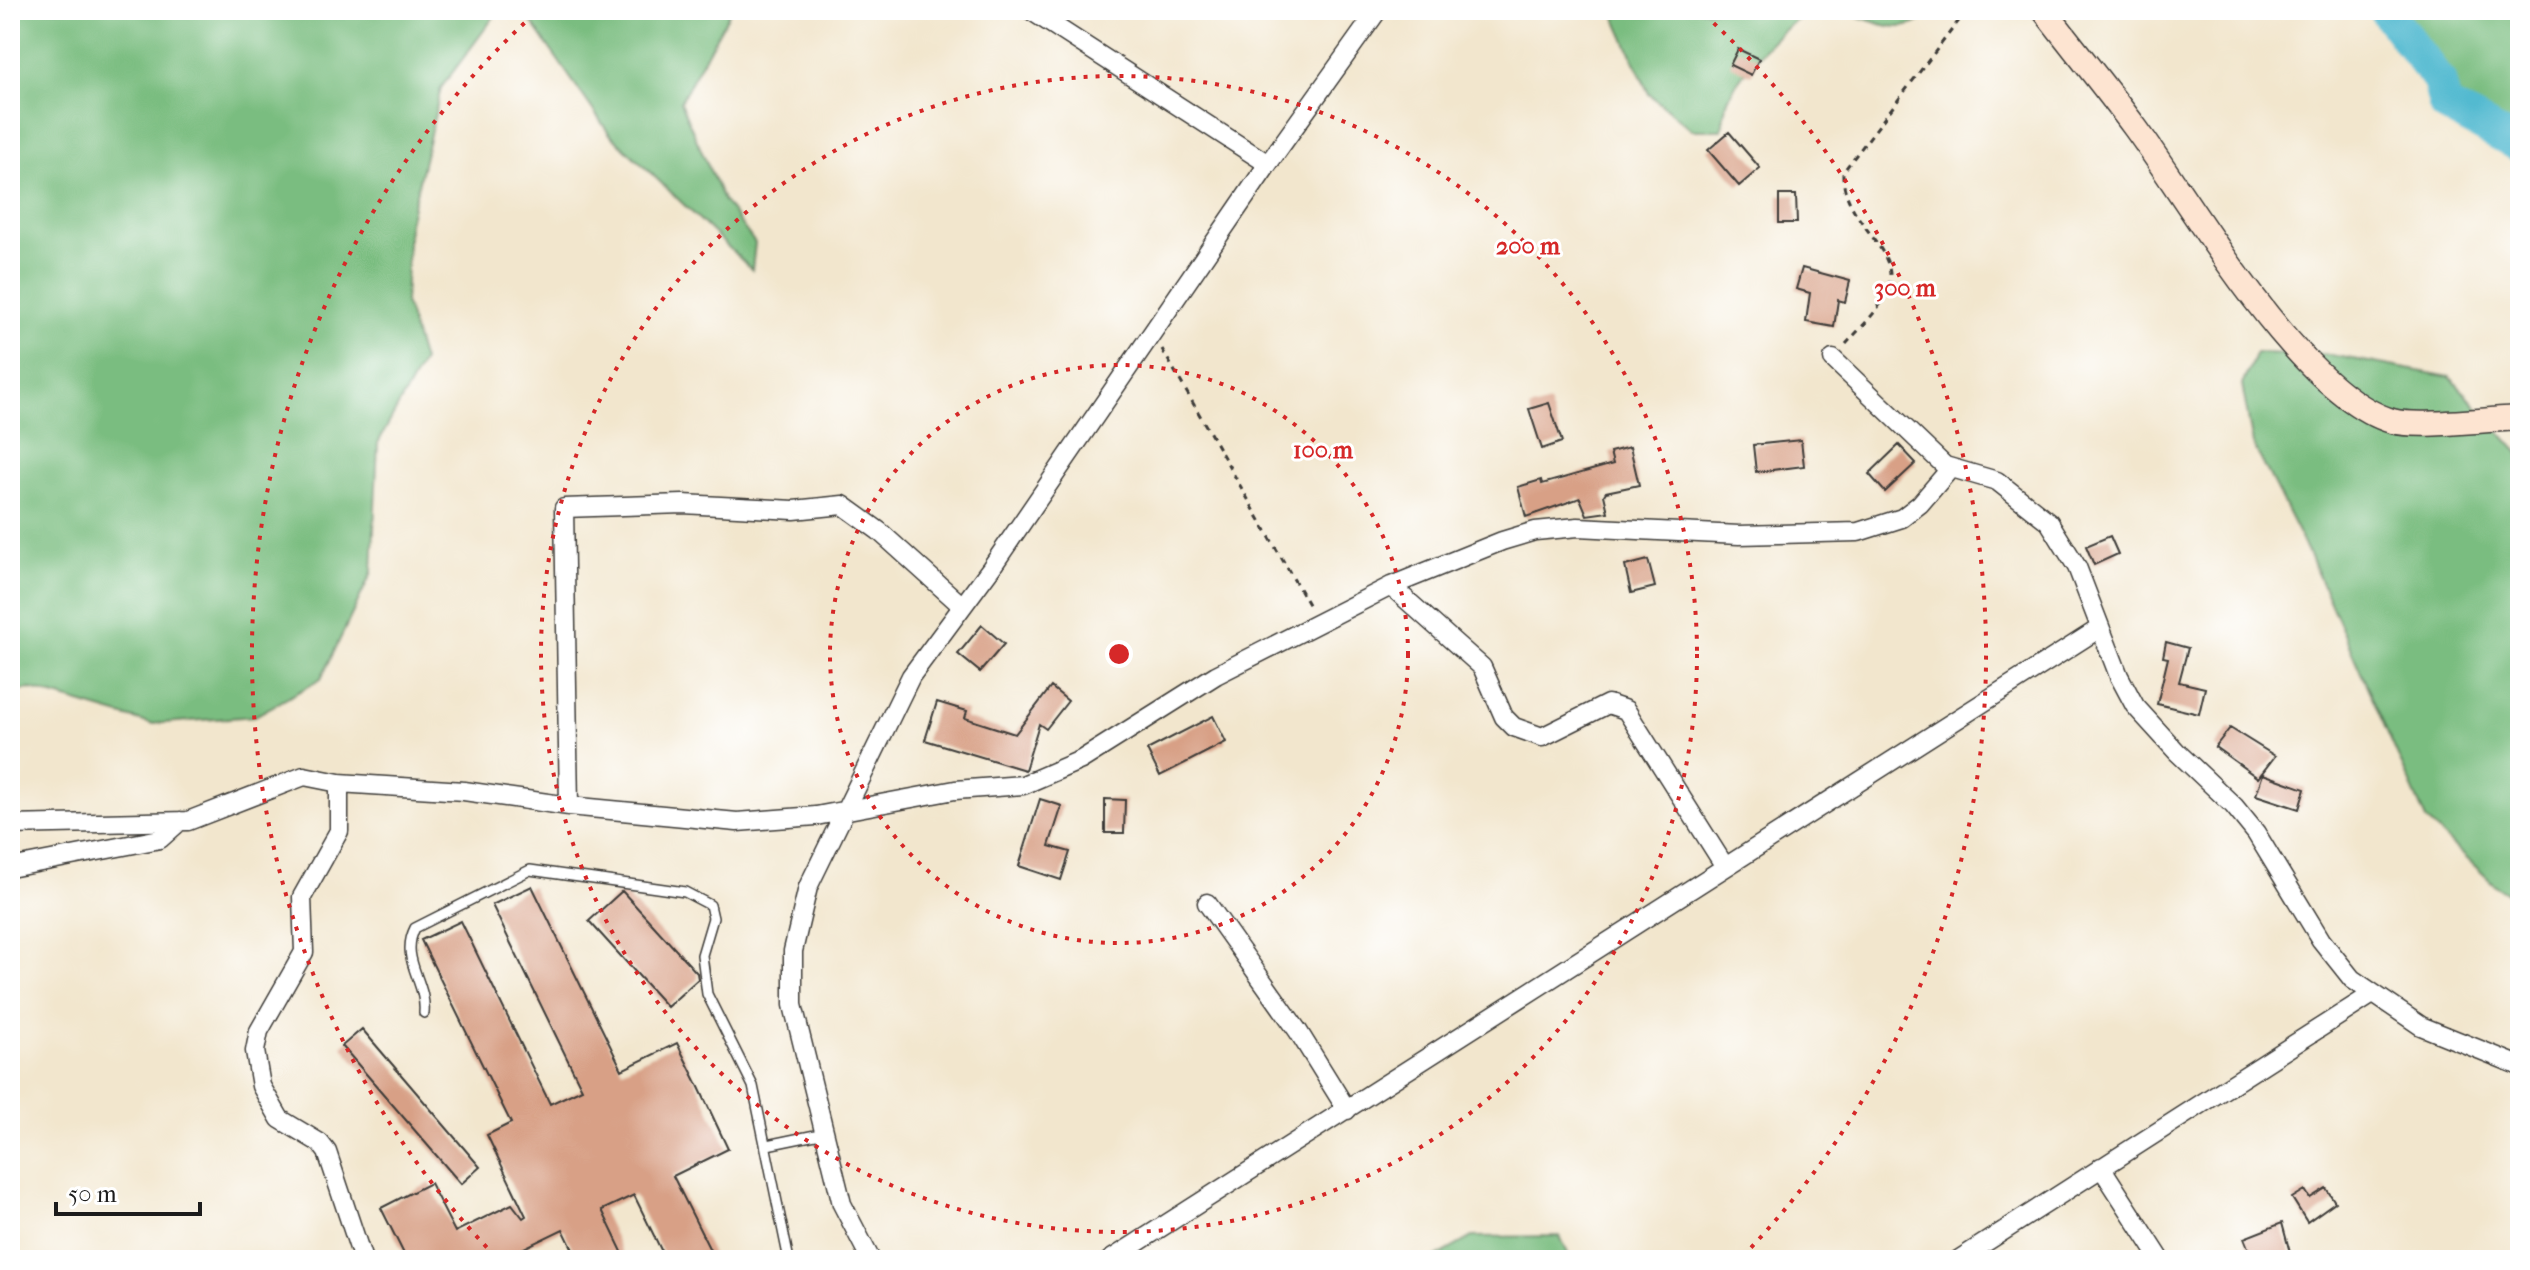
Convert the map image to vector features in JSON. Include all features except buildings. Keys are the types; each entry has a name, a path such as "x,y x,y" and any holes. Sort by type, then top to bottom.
{"street":[{"path":"1030,10 1268,164"},
{"path":"871,1260 842,1204 793,1005 793,951 808,887 897,700 1378,10"},
{"path":"2044,10 2134,126 2286,340 2324,376 2355,401 2393,421 2520,418"},
{"path":"1833,359 1929,453 1950,469 1997,481 2049,522 2077,567 2135,706 2177,752 2211,780 2256,833 2332,956 2371,995 2421,1026 2520,1066"},
{"path":"10,825 180,821 213,812 304,776 339,783 464,791 569,806 737,822 844,810 917,795 1023,785 1081,760 1191,689 1391,586 1502,541 1565,527 1739,535 1858,532 1902,518 1920,504 1950,469"},
{"path":"569,806 564,508 683,504 794,510 843,505 879,531 961,605"},
{"path":"1391,586 1459,643 1482,667 1504,717 1521,731 1542,737 1608,704 1626,710 1724,865"},
{"path":"1110,1260 1724,865 2100,628"},
{"path":"339,783 339,831 302,897 304,952 259,1031 255,1051 261,1086 280,1119 308,1134 327,1152 363,1260"},
{"path":"10,868 160,839 180,821"},
{"path":"1207,903 1298,1031 1347,1110"},
{"path":"1958,1260 2371,995"},
{"path":"2101,1167 2161,1260"}],"lane":[{"path":"424,1013 424,996 410,960 408,941 415,928 530,870 685,892 713,908 702,955 707,994 753,1086 789,1260"},
{"path":"767,1145 825,1133"}],"path":[{"path":"1833,359 1887,292 1891,273 1880,247 1850,206 1843,188 1843,172 1967,10"},
{"path":"1149,337 1166,354 1319,623"}],"green space":[{"path":"10,10 499,10 441,88 409,223 405,302 423,361 378,443 372,572 321,679 255,716 151,724 32,689 10,691"},
{"path":"523,10 731,10 680,102 723,200 755,243 752,270 609,133"},
{"path":"1612,10 1819,10 1793,22 1751,64 1731,93 1722,130 1692,130 1649,94"},
{"path":"1835,10 1934,10 1920,21 1892,27"},
{"path":"2389,10 2520,10 2520,134 2505,132 2434,74"},
{"path":"2256,353 2331,355 2450,377 2520,454 2520,901 2496,886 2426,820 2307,550 2253,444 2242,385"},
{"path":"1560,1236 1571,1260 1431,1260 1472,1237"}],"waterway":[{"path":"2385,10 2439,81 2445,105 2520,146"}]}
